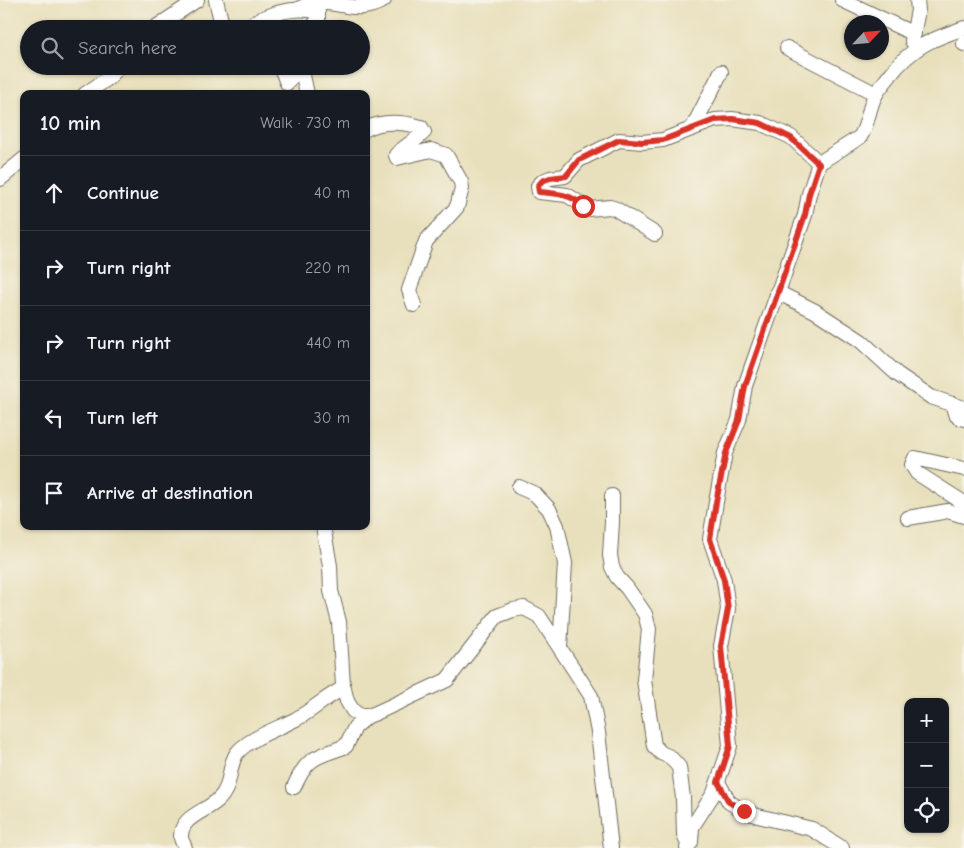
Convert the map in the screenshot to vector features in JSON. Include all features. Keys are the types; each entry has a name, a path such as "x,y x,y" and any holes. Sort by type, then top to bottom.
{"street":[{"path":"167,20 197,0"},
{"path":"216,0 221,20"},
{"path":"259,20 315,2 331,2 361,8 375,5 384,0"},
{"path":"842,0 914,34"},
{"path":"910,52 918,10 917,0"},
{"path":"300,8 318,12 318,20"},
{"path":"687,848 691,842 692,827 714,793 730,746 721,646 728,609 724,580 710,539 726,453 739,420 745,386 805,215 809,194 819,164 860,137 865,131 868,115 876,94 910,52 931,40 964,28"},
{"path":"787,48 876,94"},
{"path":"693,127 721,72"},
{"path":"91,90 111,75"},
{"path":"284,75 287,83 292,75"},
{"path":"303,75 305,90"},
{"path":"655,234 616,209 610,207 590,209 567,195 539,192 538,186 542,181 550,178 566,176 579,160 619,140 642,142 663,140 715,120 732,119 760,123 791,138 819,164"},
{"path":"370,127 381,123 394,122 421,127 424,132 399,152 396,155 397,158 431,150 446,155 461,182 462,188 457,207 426,240 409,290 414,305"},
{"path":"0,179 20,162"},
{"path":"777,292 815,312 860,341 897,374 931,397 959,406 954,412 956,416 964,419"},
{"path":"964,468 915,458 912,465 917,473 964,503"},
{"path":"519,488 536,494 549,509 557,526 565,564 560,648"},
{"path":"612,496 610,555 612,567 616,577 627,588 645,614 649,629 644,680 654,746 661,753 670,757 679,767 683,798 684,834 687,848"},
{"path":"908,518 948,511 964,516"},
{"path":"325,530 330,566 331,591 339,622 344,688 347,702 353,712 361,716 368,716"},
{"path":"294,788 306,765 318,755 346,746 355,727 368,716 447,680 497,616 524,608 540,616 591,696 598,732 611,848"},
{"path":"185,848 181,837 184,826 192,816 218,800 227,790 231,767 238,753 255,739 297,719 344,688"},
{"path":"718,782 729,802 744,811 812,829 842,848"}],"route":[{"path":"583,206 567,195 539,192 538,186 542,181 550,178 566,176 579,160 619,140 642,142 663,140 715,120 732,119 760,123 791,138 819,164 809,194 805,215 745,386 739,420 726,453 710,539 724,580 728,609 721,646 730,746 718,782 729,802 744,811"}]}
